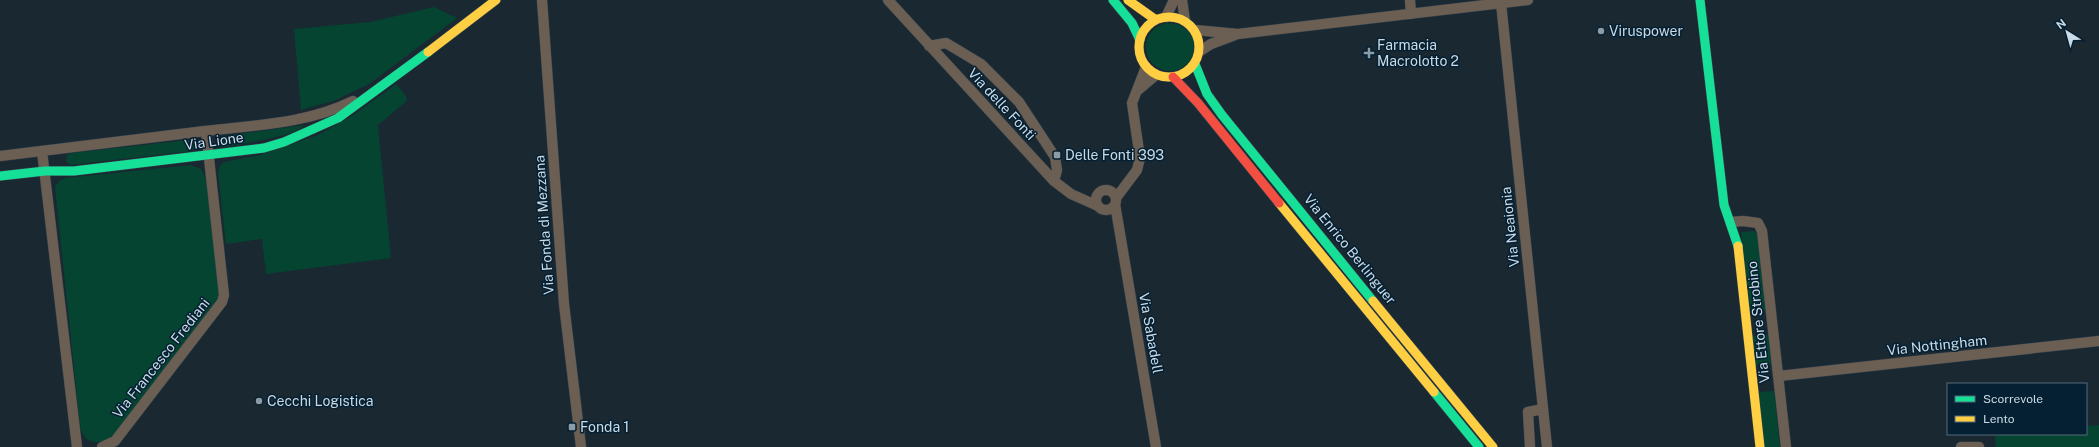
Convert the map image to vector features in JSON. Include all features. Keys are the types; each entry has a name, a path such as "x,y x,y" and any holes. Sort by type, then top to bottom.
{"main road":[{"name":"Via Lione","path":"0,176 45,171 74,171 209,156 264,148 302,134 338,118 396,77 496,0"},
{"path":"1113,0 1132,23 1140,40 1140,54 1146,67 1156,75 1173,78 1186,73 1195,64 1200,51 1198,38 1194,30 1185,21 1161,18 1140,10 1128,0"},
{"name":"Via Ettore Strobino","path":"1700,0 1724,205 1737,242 1760,447"},
{"path":"1140,40 1146,28 1161,18"},
{"name":"Via Enrico Berlinguer","path":"1195,64 1207,94 1222,115 1493,447"},
{"name":"Via Enrico Berlinguer","path":"1173,78 1198,103 1479,447"}],"street":[{"name":"Via Fonda di Mezzana","path":"542,0 564,304 581,447"},
{"name":"Via delle Fonti","path":"888,0 1054,180 1065,190 1087,200 1101,204"},
{"path":"1161,18 1174,0"},
{"path":"1182,0 1185,21"},
{"path":"1410,0 1411,14"},
{"path":"1194,30 1238,34 1528,0"},
{"name":"Via Neaionia","path":"1500,3 1547,447"},
{"path":"1200,51 1211,44 1238,34"},
{"name":"Via delle Fonti","path":"929,46 946,43 981,64 1019,102 1055,156 1057,165 1054,180"},
{"path":"1101,204 1111,209 1114,198 1137,170 1139,162 1132,107 1146,67"},
{"path":"1137,91 1156,75"},
{"name":"Via Lione","path":"0,156 300,119 337,109 373,92"},
{"name":"Via Francesco Frediani","path":"102,447 115,441 222,302 224,295 206,131"},
{"path":"42,151 77,447"},
{"path":"1114,198 1103,191 1101,204 1118,224"},
{"name":"Via Sabadell","path":"1114,198 1156,447"},
{"name":"Via Ettore Strobino","path":"1730,222 1752,221 1758,223 1761,227 1786,447"},
{"name":"Via Nottingham","path":"1779,376 2099,342"},
{"path":"1530,447 1528,412 1543,409"},
{"path":"1961,447 1979,447"}],"green space":[{"path":"434,7 457,18 369,84 336,100 301,110 294,29 370,22"},
{"path":"1170,23 1179,25 1187,30 1192,38 1194,47 1192,56 1187,64 1179,69 1170,71 1161,69 1153,64 1148,56 1146,47 1148,38 1153,30 1161,25"},
{"path":"396,84 406,96 407,101 378,125 391,258 266,274 262,239 226,244 218,173 220,166 224,162 260,155 318,135 352,116"},
{"path":"304,125 300,129 268,139 224,147 220,143 221,138 224,136"},
{"path":"188,140 194,143 195,147 191,151 70,165 66,161 67,155 71,153"},
{"path":"191,165 201,169 207,181 219,293 217,302 114,435 103,441 93,442 85,437 80,425 55,187 59,181 66,178"},
{"path":"1757,231 1766,310 1750,311 1741,232"},
{"path":"1768,335 1771,364 1755,365 1752,336"},
{"path":"1774,391 1780,447 1764,447 1759,392"},
{"path":"2099,425 2099,447 1996,447 1995,436 2087,435 2087,426"}],"traffic: fast":[{"path":"1113,0 1132,23 1140,40"},
{"path":"1700,0 1724,205 1738,246"},
{"path":"0,176 45,171 74,171 264,148 284,142 338,118 428,52"},
{"path":"1195,64 1207,94 1222,115 1373,301"},
{"path":"1434,392 1479,447"}],"traffic: slow":[{"path":"428,52 496,0"},
{"path":"1128,0 1156,20"},
{"path":"1163,17 1175,17 1191,25 1197,35 1199,47 1197,59 1191,69 1175,77 1163,77 1147,69 1139,53 1139,41 1147,25 1163,17"},
{"path":"1279,203 1434,392"},
{"path":"1738,246 1760,447"},
{"path":"1373,301 1493,447"}],"traffic: jam":[{"path":"1173,77 1198,103 1279,203"}],"place":[{"name":"Viruspower","path":"1601,31"},
{"name":"Farmacia Macrolotto 2","path":"1369,53"},
{"name":"Delle Fonti 393","path":"1057,155"},
{"name":"Cecchi Logistica","path":"259,401"},
{"name":"Fonda 1","path":"572,427"}]}
